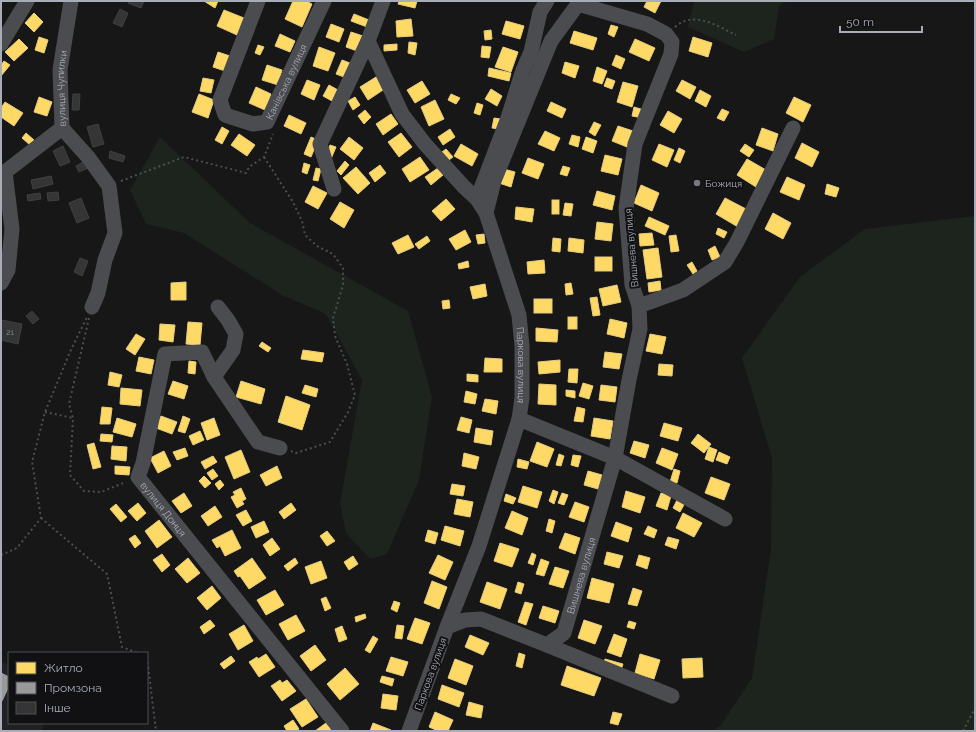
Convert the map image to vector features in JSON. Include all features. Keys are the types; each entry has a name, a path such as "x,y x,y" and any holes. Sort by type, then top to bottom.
{"street":[{"path":"1,44 27,1"},
{"name":"вулиця Чупилки","path":"1,283 8,270 12,229 3,172 62,128 60,70 71,1"},
{"name":"Канівська вулиця","path":"258,1 220,100 224,115 253,124 267,122 324,1"},
{"path":"334,189 320,144 368,41 383,1"},
{"path":"368,41 402,114 425,144 476,199 508,118 523,70 531,52 540,12 547,1"},
{"path":"486,213 494,181 551,41 578,3 646,24 666,34"},
{"name":"Вишнева вулиця","path":"547,645 564,632 615,458 640,329 639,306 632,285 626,208 635,144 671,54 672,42 666,34"},
{"path":"531,52 551,41"},
{"path":"62,128 88,157 109,186 115,233 106,260 98,293 92,307"},
{"path":"639,306 683,290 725,262 737,242 793,128"},
{"name":"Паркова вулиця","path":"409,731 447,627 479,546 519,419 522,398 522,346 519,315 492,228 486,213 476,199"},
{"path":"214,377 233,350 236,334 218,307"},
{"name":"вулиця Донця","path":"280,448 258,442 214,377 202,352 165,354 143,463 138,477 342,731"},
{"path":"519,419 615,458 725,519"},
{"path":"447,627 465,620 481,619 672,696"}],"path":[{"path":"666,34 679,23 694,18 708,22 736,35"},
{"path":"109,186 184,157 246,173 250,167 264,157 274,131 267,122"},
{"path":"264,157 293,202 302,222 305,235 317,246 332,254 343,268 343,285 333,318 335,336 347,364 355,395 348,412 330,442 296,453 280,448"},
{"path":"92,307 70,352 45,412 32,462 41,518 107,574 122,647 135,652"},
{"path":"92,307 69,404 73,418 70,475 84,492 101,492 138,477"},
{"path":"45,412 73,418"},
{"path":"1,555 18,548 41,518"},
{"path":"148,665 156,731"},
{"path":"963,731 975,708"}],"shaded area":[{"path":"694,1 786,1 779,6 774,39 744,52 688,27"},
{"path":"160,137 250,223 408,311 432,397 419,480 387,554 370,559 346,533 340,503 362,380 326,314 282,295 184,233 146,224 130,190"},
{"path":"975,216 975,731 712,731 721,725 752,678 771,549 772,458 742,358 800,277 865,229"},
{"path":"1,662 8,666 8,724 43,724 43,731 1,731"}],"building: Житло":[{"path":"204,1 218,1 215,8"},
{"path":"293,1 306,1 312,4 302,27 285,19"},
{"path":"399,1 417,1 415,8 398,4"},
{"path":"647,1 661,1 655,13 644,7"},
{"path":"224,10 244,18 237,35 217,26"},
{"path":"34,13 43,22 34,32 25,23"},
{"path":"354,14 369,20 367,27 351,21"},
{"path":"411,19 413,36 397,37 396,21"},
{"path":"506,21 524,26 520,39 502,34"},
{"path":"331,24 344,29 339,42 326,37"},
{"path":"611,25 618,27 614,37 608,34"},
{"path":"491,30 492,39 485,40 484,31"},
{"path":"574,31 597,38 593,50 570,43"},
{"path":"351,32 363,36 357,51 346,47"},
{"path":"280,34 295,41 290,52 275,46"},
{"path":"39,37 48,40 44,53 35,50"},
{"path":"693,37 712,43 708,57 689,51"},
{"path":"19,39 28,48 14,61 5,52"},
{"path":"635,39 655,48 649,61 629,52"},
{"path":"409,42 417,43 415,55 408,53"},
{"path":"397,44 397,50 384,51 384,45"},
{"path":"258,45 264,47 260,55 255,53"},
{"path":"482,46 491,47 489,58 481,57"},
{"path":"319,47 335,53 328,71 313,66"},
{"path":"503,47 518,52 511,72 495,67"},
{"path":"218,52 230,56 225,71 213,67"},
{"path":"616,55 625,59 621,69 612,65"},
{"path":"342,60 350,63 344,77 336,74"},
{"path":"4,61 10,65 1,76 1,65"},
{"path":"565,62 579,66 575,78 562,73"},
{"path":"267,65 282,70 278,85 262,80"},
{"path":"597,67 607,71 602,84 593,81"},
{"path":"489,68 511,73 509,81 488,76"},
{"path":"376,77 383,90 368,100 360,87"},
{"path":"203,78 214,80 211,93 200,91"},
{"path":"607,78 615,81 612,89 604,86"},
{"path":"307,80 320,85 314,100 301,94"},
{"path":"682,80 696,87 690,99 676,91"},
{"path":"422,81 430,94 415,103 407,90"},
{"path":"623,82 638,86 632,107 617,102"},
{"path":"329,85 338,90 332,101 323,96"},
{"path":"256,87 271,94 265,110 249,103"},
{"path":"491,89 502,96 497,106 485,99"},
{"path":"700,90 711,96 706,107 695,101"},
{"path":"199,94 214,100 208,118 192,112"},
{"path":"451,94 460,98 456,104 448,100"},
{"path":"39,97 52,102 47,116 34,112"},
{"path":"355,97 360,105 353,110 348,101"},
{"path":"794,97 811,105 803,122 786,113"},
{"path":"435,100 444,119 429,126 421,107"},
{"path":"5,102 23,113 14,126 1,117 1,108"},
{"path":"551,102 566,109 562,118 547,111"},
{"path":"477,103 483,105 480,115 474,113"},
{"path":"634,107 644,110 642,118 632,116"},
{"path":"722,109 729,112 724,121 717,118"},
{"path":"365,110 371,117 364,124 358,116"},
{"path":"668,111 682,119 674,133 660,125"},
{"path":"391,114 398,124 383,135 376,124"},
{"path":"289,115 306,123 301,134 284,126"},
{"path":"494,118 501,119 499,129 492,128"},
{"path":"594,122 601,125 595,136 589,132"},
{"path":"618,126 633,131 627,147 612,141"},
{"path":"222,127 229,131 222,144 215,140"},
{"path":"762,128 778,134 773,151 756,145"},
{"path":"450,129 455,137 443,145 438,137"},
{"path":"545,131 560,138 554,151 538,144"},
{"path":"26,133 34,140 30,145 22,138"},
{"path":"401,133 412,147 399,157 388,142"},
{"path":"239,134 255,145 247,156 231,145"},
{"path":"572,135 580,137 578,147 569,144"},
{"path":"311,137 318,140 311,157 304,154"},
{"path":"349,137 363,148 354,160 340,149"},
{"path":"586,137 597,141 593,153 582,149"},
{"path":"802,143 819,152 812,167 795,158"},
{"path":"461,144 478,154 472,166 454,156"},
{"path":"659,144 674,150 667,167 652,160"},
{"path":"745,144 754,150 749,157 740,151"},
{"path":"330,145 336,147 331,159 326,157"},
{"path":"679,148 685,151 680,163 674,160"},
{"path":"446,149 453,157 449,160 442,152"},
{"path":"605,155 622,159 618,175 601,171"},
{"path":"420,157 429,170 410,182 402,169"},
{"path":"528,158 544,164 538,179 522,173"},
{"path":"747,159 766,170 756,187 737,175"},
{"path":"345,161 349,165 341,175 337,171"},
{"path":"304,163 310,165 307,174 302,172"},
{"path":"380,165 386,173 375,182 369,173"},
{"path":"563,166 570,168 567,176 560,174"},
{"path":"356,167 370,183 358,194 343,178"},
{"path":"316,168 321,169 318,181 313,180"},
{"path":"438,168 443,175 431,185 425,177"},
{"path":"500,168 515,172 511,187 496,182"},
{"path":"787,177 805,185 799,200 780,192"},
{"path":"827,184 839,188 836,197 825,194"},
{"path":"641,185 659,193 652,211 634,203"},
{"path":"313,186 327,193 318,209 305,202"},
{"path":"597,191 615,196 612,210 593,205"},
{"path":"725,198 748,210 738,227 716,214"},
{"path":"446,199 455,209 441,221 432,211"},
{"path":"552,200 559,200 559,214 552,214"},
{"path":"340,202 354,210 344,228 330,219"},
{"path":"565,203 573,204 571,216 563,215"},
{"path":"516,207 534,209 532,222 515,219"},
{"path":"773,213 791,223 783,239 765,229"},
{"path":"649,217 669,226 665,235 645,226"},
{"path":"597,222 613,224 611,241 595,239"},
{"path":"718,228 727,232 724,238 716,234"},
{"path":"465,230 471,242 456,250 449,239"},
{"path":"652,233 654,245 640,246 639,234"},
{"path":"484,234 485,243 478,244 476,235"},
{"path":"408,235 414,247 398,254 392,243"},
{"path":"676,235 679,251 671,252 669,236"},
{"path":"427,236 430,241 419,249 415,244"},
{"path":"553,238 561,239 560,252 552,251"},
{"path":"569,238 584,240 583,253 568,251"},
{"path":"715,246 720,257 712,260 708,250"},
{"path":"658,248 662,277 647,279 643,250"},
{"path":"595,257 612,257 612,271 595,271"},
{"path":"544,260 545,273 528,274 527,262"},
{"path":"468,261 469,267 459,269 458,264"},
{"path":"692,262 697,271 693,274 687,265"},
{"path":"660,281 661,290 649,292 648,283"},
{"path":"186,282 186,300 171,300 171,283"},
{"path":"571,283 573,294 566,295 565,284"},
{"path":"485,284 487,296 473,299 470,287"},
{"path":"617,285 621,302 603,306 599,289"},
{"path":"597,297 600,315 593,316 590,298"},
{"path":"534,299 552,299 552,313 534,313"},
{"path":"449,300 450,308 443,309 442,301"},
{"path":"568,317 577,317 577,329 568,329"},
{"path":"610,319 627,323 624,338 607,334"},
{"path":"188,322 202,323 200,345 186,344"},
{"path":"160,324 175,325 173,342 159,340"},
{"path":"536,328 558,330 557,342 536,341"},
{"path":"136,334 145,339 135,355 126,349"},
{"path":"650,334 666,337 662,354 646,351"},
{"path":"262,342 271,348 268,352 259,346"},
{"path":"303,350 324,353 322,362 301,359"},
{"path":"605,352 622,354 619,369 603,367"},
{"path":"139,357 154,360 151,374 136,371"},
{"path":"485,358 502,359 502,372 484,372"},
{"path":"560,360 560,372 539,374 538,362"},
{"path":"189,361 196,362 195,374 188,373"},
{"path":"659,364 673,365 672,376 658,375"},
{"path":"569,369 578,369 577,383 568,382"},
{"path":"110,372 122,375 119,387 108,385"},
{"path":"467,374 478,375 478,382 467,381"},
{"path":"173,381 188,386 184,399 168,394"},
{"path":"241,381 265,389 261,404 236,397"},
{"path":"583,383 593,386 589,399 579,396"},
{"path":"539,384 556,385 556,405 538,404"},
{"path":"305,385 318,389 316,397 302,393"},
{"path":"601,385 617,387 615,402 599,400"},
{"path":"121,388 142,390 140,406 120,404"},
{"path":"566,390 575,391 575,398 566,396"},
{"path":"466,391 477,394 475,404 464,402"},
{"path":"286,396 310,405 302,430 278,422"},
{"path":"485,399 498,401 496,414 482,411"},
{"path":"102,407 112,408 110,424 100,424"},
{"path":"577,407 585,409 583,422 574,421"},
{"path":"161,416 177,422 172,434 156,428"},
{"path":"183,416 190,419 185,433 178,431"},
{"path":"461,417 472,420 469,433 457,430"},
{"path":"117,418 136,424 132,437 113,432"},
{"path":"214,418 220,435 207,440 201,423"},
{"path":"594,418 613,421 610,439 591,436"},
{"path":"664,423 682,428 678,441 660,436"},
{"path":"476,428 493,431 491,445 474,442"},
{"path":"200,431 204,440 193,445 189,436"},
{"path":"101,434 113,435 112,442 100,441"},
{"path":"698,434 711,444 704,453 691,443"},
{"path":"634,441 649,445 645,458 630,453"},
{"path":"537,442 554,449 547,467 530,461"},
{"path":"94,443 101,467 93,469 87,445"},
{"path":"112,446 127,447 126,461 111,459"},
{"path":"709,447 717,450 713,462 705,459"},
{"path":"185,448 188,456 177,460 173,452"},
{"path":"662,448 678,454 672,470 656,463"},
{"path":"241,450 250,472 234,479 225,457"},
{"path":"164,451 171,466 158,473 150,458"},
{"path":"719,452 730,457 727,464 716,460"},
{"path":"464,453 479,457 476,469 462,466"},
{"path":"559,454 564,456 561,466 556,465"},
{"path":"573,455 581,456 578,467 571,465"},
{"path":"213,456 217,462 205,469 201,462"},
{"path":"518,459 529,462 527,469 517,467"},
{"path":"115,466 130,467 129,475 115,474"},
{"path":"277,466 282,478 266,486 260,475"},
{"path":"213,469 218,476 212,480 207,473"},
{"path":"674,469 680,471 677,483 670,482"},
{"path":"588,471 602,475 598,489 584,485"},
{"path":"204,476 211,483 205,488 199,481"},
{"path":"711,477 730,484 724,500 705,493"},
{"path":"220,480 224,485 219,490 215,484"},
{"path":"452,484 465,486 463,496 450,494"},
{"path":"523,486 542,492 537,508 518,502"},
{"path":"241,488 246,499 242,501 244,504 237,508 231,497 235,495 233,492"},
{"path":"553,490 558,492 554,504 549,501"},
{"path":"626,491 645,497 640,513 622,507"},
{"path":"184,493 192,506 181,513 172,501"},
{"path":"562,493 568,495 564,505 558,503"},
{"path":"661,493 671,496 667,510 656,506"},
{"path":"506,494 516,498 513,504 504,501"},
{"path":"457,499 473,502 470,517 454,514"},
{"path":"677,500 685,503 680,512 673,508"},
{"path":"575,502 589,507 584,522 569,517"},
{"path":"138,503 146,513 137,521 128,511"},
{"path":"291,503 296,510 284,519 279,512"},
{"path":"116,504 127,517 121,522 110,509"},
{"path":"215,506 222,517 208,526 201,516"},
{"path":"246,510 252,521 243,526 236,515"},
{"path":"512,511 528,518 522,535 505,528"},
{"path":"683,513 702,523 694,537 676,528"},
{"path":"549,519 555,521 552,533 546,531"},
{"path":"159,520 172,537 157,548 145,531"},
{"path":"264,521 269,532 256,538 251,527"},
{"path":"616,522 632,528 628,542 611,536"},
{"path":"445,526 464,531 460,546 441,540"},
{"path":"648,526 657,530 654,538 644,534"},
{"path":"232,530 241,548 225,556 220,546 217,548 212,540"},
{"path":"428,530 438,533 435,544 425,541"},
{"path":"327,531 335,541 327,546 320,536"},
{"path":"565,533 580,538 575,554 559,548"},
{"path":"135,535 141,543 135,548 129,539"},
{"path":"668,537 679,540 676,549 665,545"},
{"path":"272,538 280,549 270,556 263,545"},
{"path":"500,543 519,549 512,567 494,561"},
{"path":"607,552 623,556 619,568 604,564"},
{"path":"532,553 536,555 533,565 528,563"},
{"path":"162,554 170,565 162,572 153,560"},
{"path":"438,555 453,562 445,580 429,573"},
{"path":"639,555 650,558 647,569 636,565"},
{"path":"353,556 358,564 349,570 344,562"},
{"path":"188,558 200,573 187,583 175,569"},
{"path":"252,558 266,578 249,589 240,576 238,577 234,571"},
{"path":"295,558 298,563 288,571 284,566"},
{"path":"541,559 549,562 544,576 536,574"},
{"path":"321,561 327,578 311,584 305,567"},
{"path":"555,567 569,571 563,588 549,584"},
{"path":"592,578 614,584 609,603 587,598"},
{"path":"432,581 447,587 439,609 424,603"},
{"path":"487,582 507,589 500,609 480,602"},
{"path":"518,582 524,584 521,594 515,592"},
{"path":"212,586 221,598 207,610 197,598"},
{"path":"633,588 642,591 637,606 628,604"},
{"path":"275,590 284,605 266,615 257,600"},
{"path":"326,597 331,608 325,611 321,599"},
{"path":"394,601 400,603 397,612 391,609"},
{"path":"525,602 533,604 526,625 518,622"},
{"path":"543,606 559,611 555,623 539,618"},
{"path":"365,614 366,618 356,622 355,617"},
{"path":"296,615 305,631 288,640 279,624"},
{"path":"415,618 430,623 422,644 407,639"},
{"path":"210,620 215,626 204,634 200,627"},
{"path":"584,620 602,626 595,644 578,638"},
{"path":"629,621 636,623 634,629 627,627"},
{"path":"244,625 253,641 238,650 229,634"},
{"path":"397,625 404,626 402,639 395,638"},
{"path":"342,626 347,639 339,642 335,629"},
{"path":"614,634 627,639 621,657 607,652"},
{"path":"470,635 489,643 483,655 465,647"},
{"path":"373,636 378,639 370,653 365,650"},
{"path":"315,645 326,660 311,671 300,656"},
{"path":"519,653 525,655 522,668 516,666"},
{"path":"266,654 275,667 259,677 249,662"},
{"path":"640,654 660,660 654,679 635,673"},
{"path":"231,656 235,661 224,669 220,664"},
{"path":"391,657 408,662 403,676 386,671"},
{"path":"702,658 703,677 683,678 682,659"},
{"path":"455,659 473,666 466,685 448,678"},
{"path":"605,659 623,664 621,670 603,665"},
{"path":"567,666 601,678 594,696 561,685"},
{"path":"345,668 359,684 340,700 327,684"},
{"path":"382,676 394,679 392,686 380,682"},
{"path":"280,680 282,683 287,680 296,691 282,701 271,686"},
{"path":"442,685 464,693 459,707 438,699"},
{"path":"383,694 398,696 396,710 381,708"},
{"path":"306,699 318,717 302,727 290,709"},
{"path":"469,702 483,706 481,718 466,715"},
{"path":"435,712 453,720 448,731 438,731 429,727"},
{"path":"613,712 622,714 618,725 610,723"},
{"path":"293,720 299,729 296,731 287,731 284,726"},
{"path":"326,723 332,731 315,731"},
{"path":"373,723 391,730 391,731 370,731"}],"building: Промзона":[{"path":"1,673 8,676 8,688 1,701"}],"building: Інше":[{"path":"129,1 144,1 141,8 128,3"},
{"path":"120,9 128,13 122,27 113,23"},
{"path":"73,94 80,94 79,110 72,110"},
{"path":"98,124 104,144 93,147 87,127"},
{"path":"63,146 70,162 60,166 53,151"},
{"path":"110,151 125,156 123,162 109,158"},
{"path":"85,161 88,168 79,172 76,166"},
{"path":"51,176 53,184 33,189 31,180"},
{"path":"58,192 59,200 48,201 47,193"},
{"path":"40,193 41,199 28,201 27,195"},
{"path":"81,198 89,218 77,223 69,203"},
{"path":"80,258 88,261 82,276 74,272"},
{"path":"32,311 39,319 33,324 26,316"},
{"path":"1,320 22,324 18,344 1,340"}],"place":[{"name":"Божиця","path":"697,183"}]}
